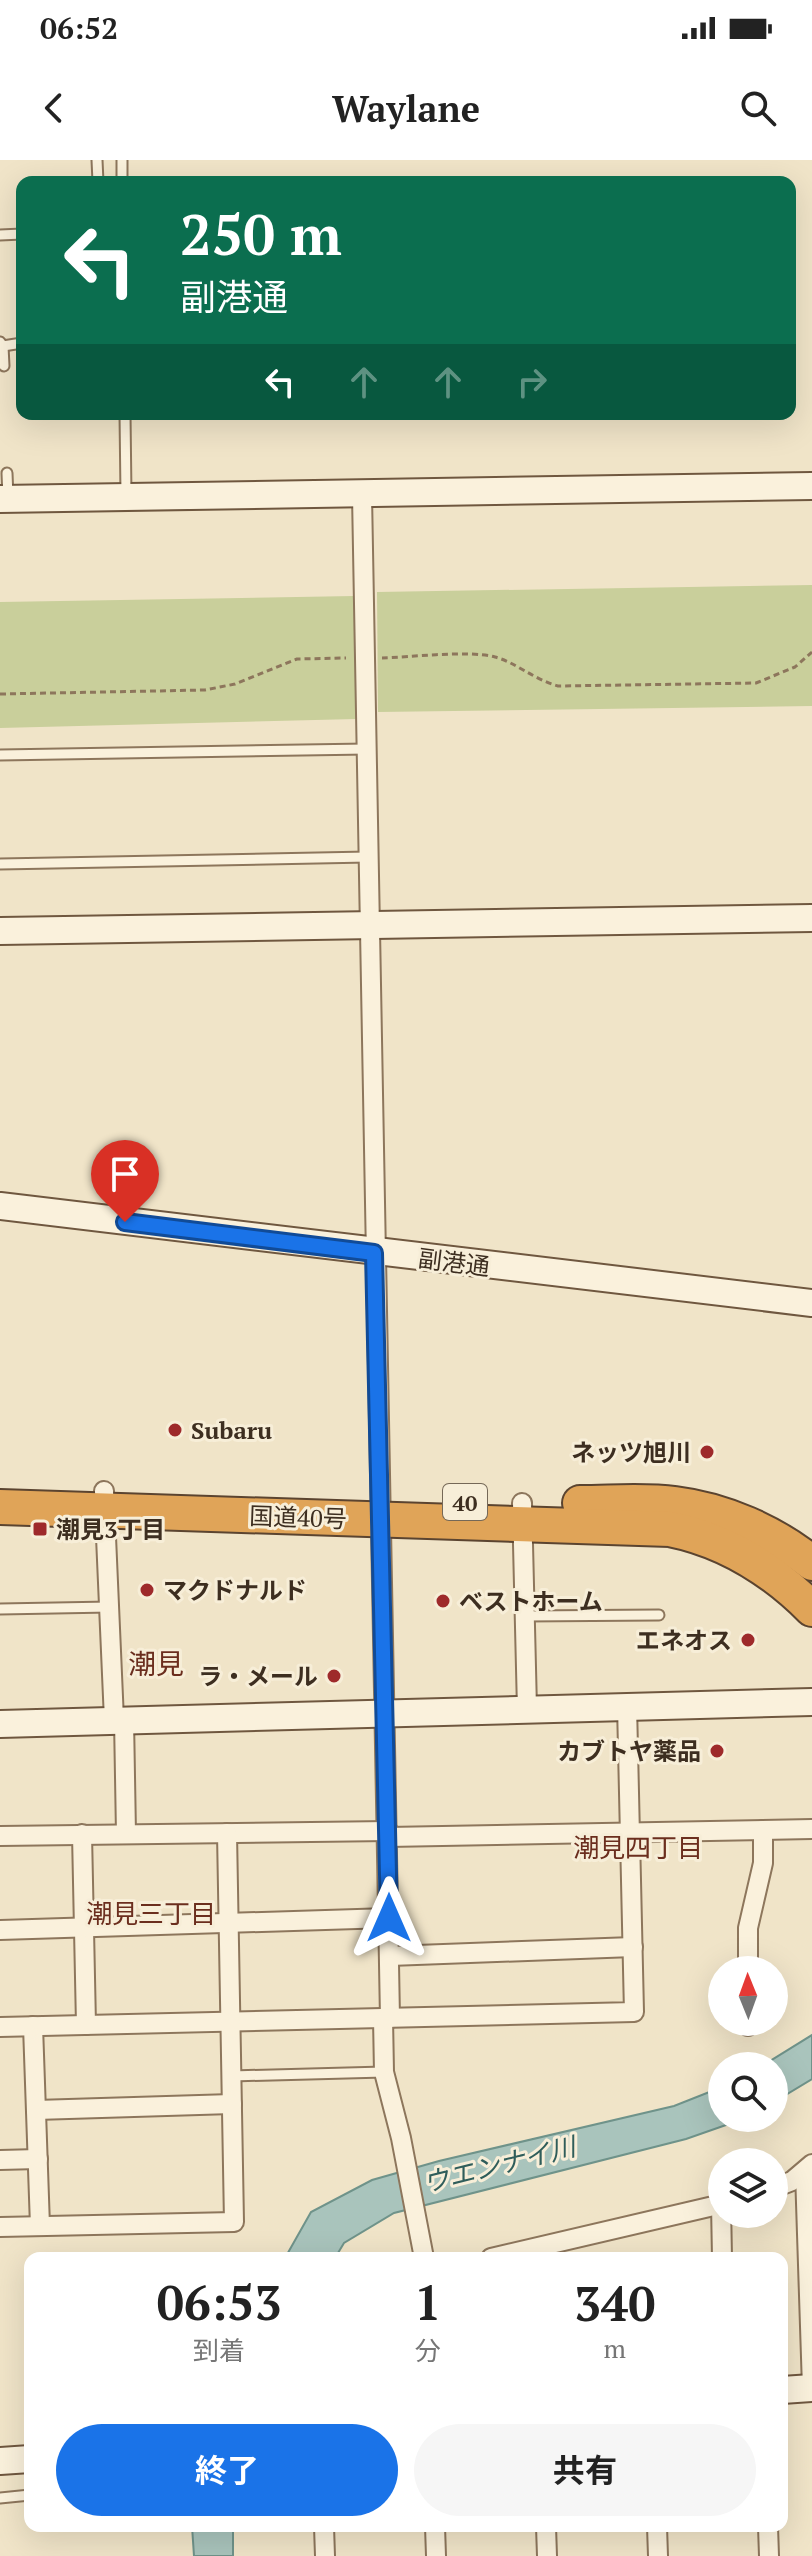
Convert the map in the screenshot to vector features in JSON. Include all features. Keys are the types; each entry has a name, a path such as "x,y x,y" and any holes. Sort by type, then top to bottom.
{"highway":[{"name":"国道40号","path":"0,1487 104,1502"},
{"name":"国道40号","path":"0,1507 104,1502 522,1513 675,1504 746,1524 776,1538 812,1563"},
{"name":"国道40号","path":"522,1513 694,1534 743,1555 809,1601"}],"street":[{"path":"5,490 127,498 812,486"},
{"path":"362,495 374,1253 390,1956 384,2072 401,2138 423,2249"},
{"path":"0,931 812,918"},
{"name":"副港通","path":"0,1206 812,1303"},
{"path":"104,1502 126,1834"},
{"path":"522,1513 527,1709"},
{"path":"0,1724 812,1702"},
{"path":"0,2027 634,2012 627,1705"},
{"path":"0,1836 812,1829"},
{"path":"748,1956 748,1928 763,1863 763,1830"},
{"path":"0,2227 234,2222 227,1833"},
{"path":"82,1834 86,2025"},
{"path":"0,1930 389,1918"},
{"path":"390,1956 633,1947"},
{"path":"33,2026 40,2226"},
{"path":"36,2110 232,2104"},
{"path":"0,2160 38,2159"},
{"path":"788,2183 808,2168"},
{"path":"788,2390 812,2388 808,2168"},
{"path":"517,2252 708,2207"},
{"path":"721,2228 722,2252"},
{"path":"0,2461 24,2459"},
{"path":"324,2532 325,2556"},
{"path":"435,2532 436,2556"},
{"path":"546,2532 547,2556"},
{"path":"657,2532 658,2556"},
{"path":"768,2532 769,2556"}],"lane":[{"path":"1,345 4,366"},
{"path":"125,420 127,498"},
{"path":"0,755 367,749"},
{"path":"0,864 368,857"},
{"path":"0,1609 110,1607"},
{"path":"525,1616 659,1615"},
{"path":"232,2076 384,2072"},
{"path":"0,2498 24,2496"}],"path":[{"path":"0,694 205,690 235,684 297,659 472,655 496,657 539,681 558,686 756,683 795,667 812,652"}],"green space":[{"path":"812,585 812,706 378,712 377,592"},
{"path":"354,596 356,719 0,728 0,602"}],"water":[{"path":"812,2035 812,2079 788,2094 788,2052 785,2052"},
{"name":"ウエンナイ川","path":"708,2093 708,2131 394,2213 344,2243 339,2252 288,2252 311,2212 372,2180 439,2161 674,2106"},
{"path":"192,2532 233,2532 233,2556 194,2556"}],"place":[{"name":"Subaru","path":"175,1430"},
{"name":"ネッツ旭川","path":"707,1452"},
{"name":"潮見3丁目","path":"40,1529"},
{"name":"マクドナルド","path":"147,1590"},
{"name":"ベストホーム","path":"443,1601"},
{"name":"エネオス","path":"748,1640"},
{"name":"ラ・メール","path":"334,1676"},
{"name":"カブトヤ薬品","path":"717,1751"}],"district":[{"name":"潮見","path":"156,1663"},
{"name":"潮見四丁目","path":"638,1847"},
{"name":"潮見三丁目","path":"151,1913"}],"route":[{"path":"125,1222 374,1253 389,1918"}]}
